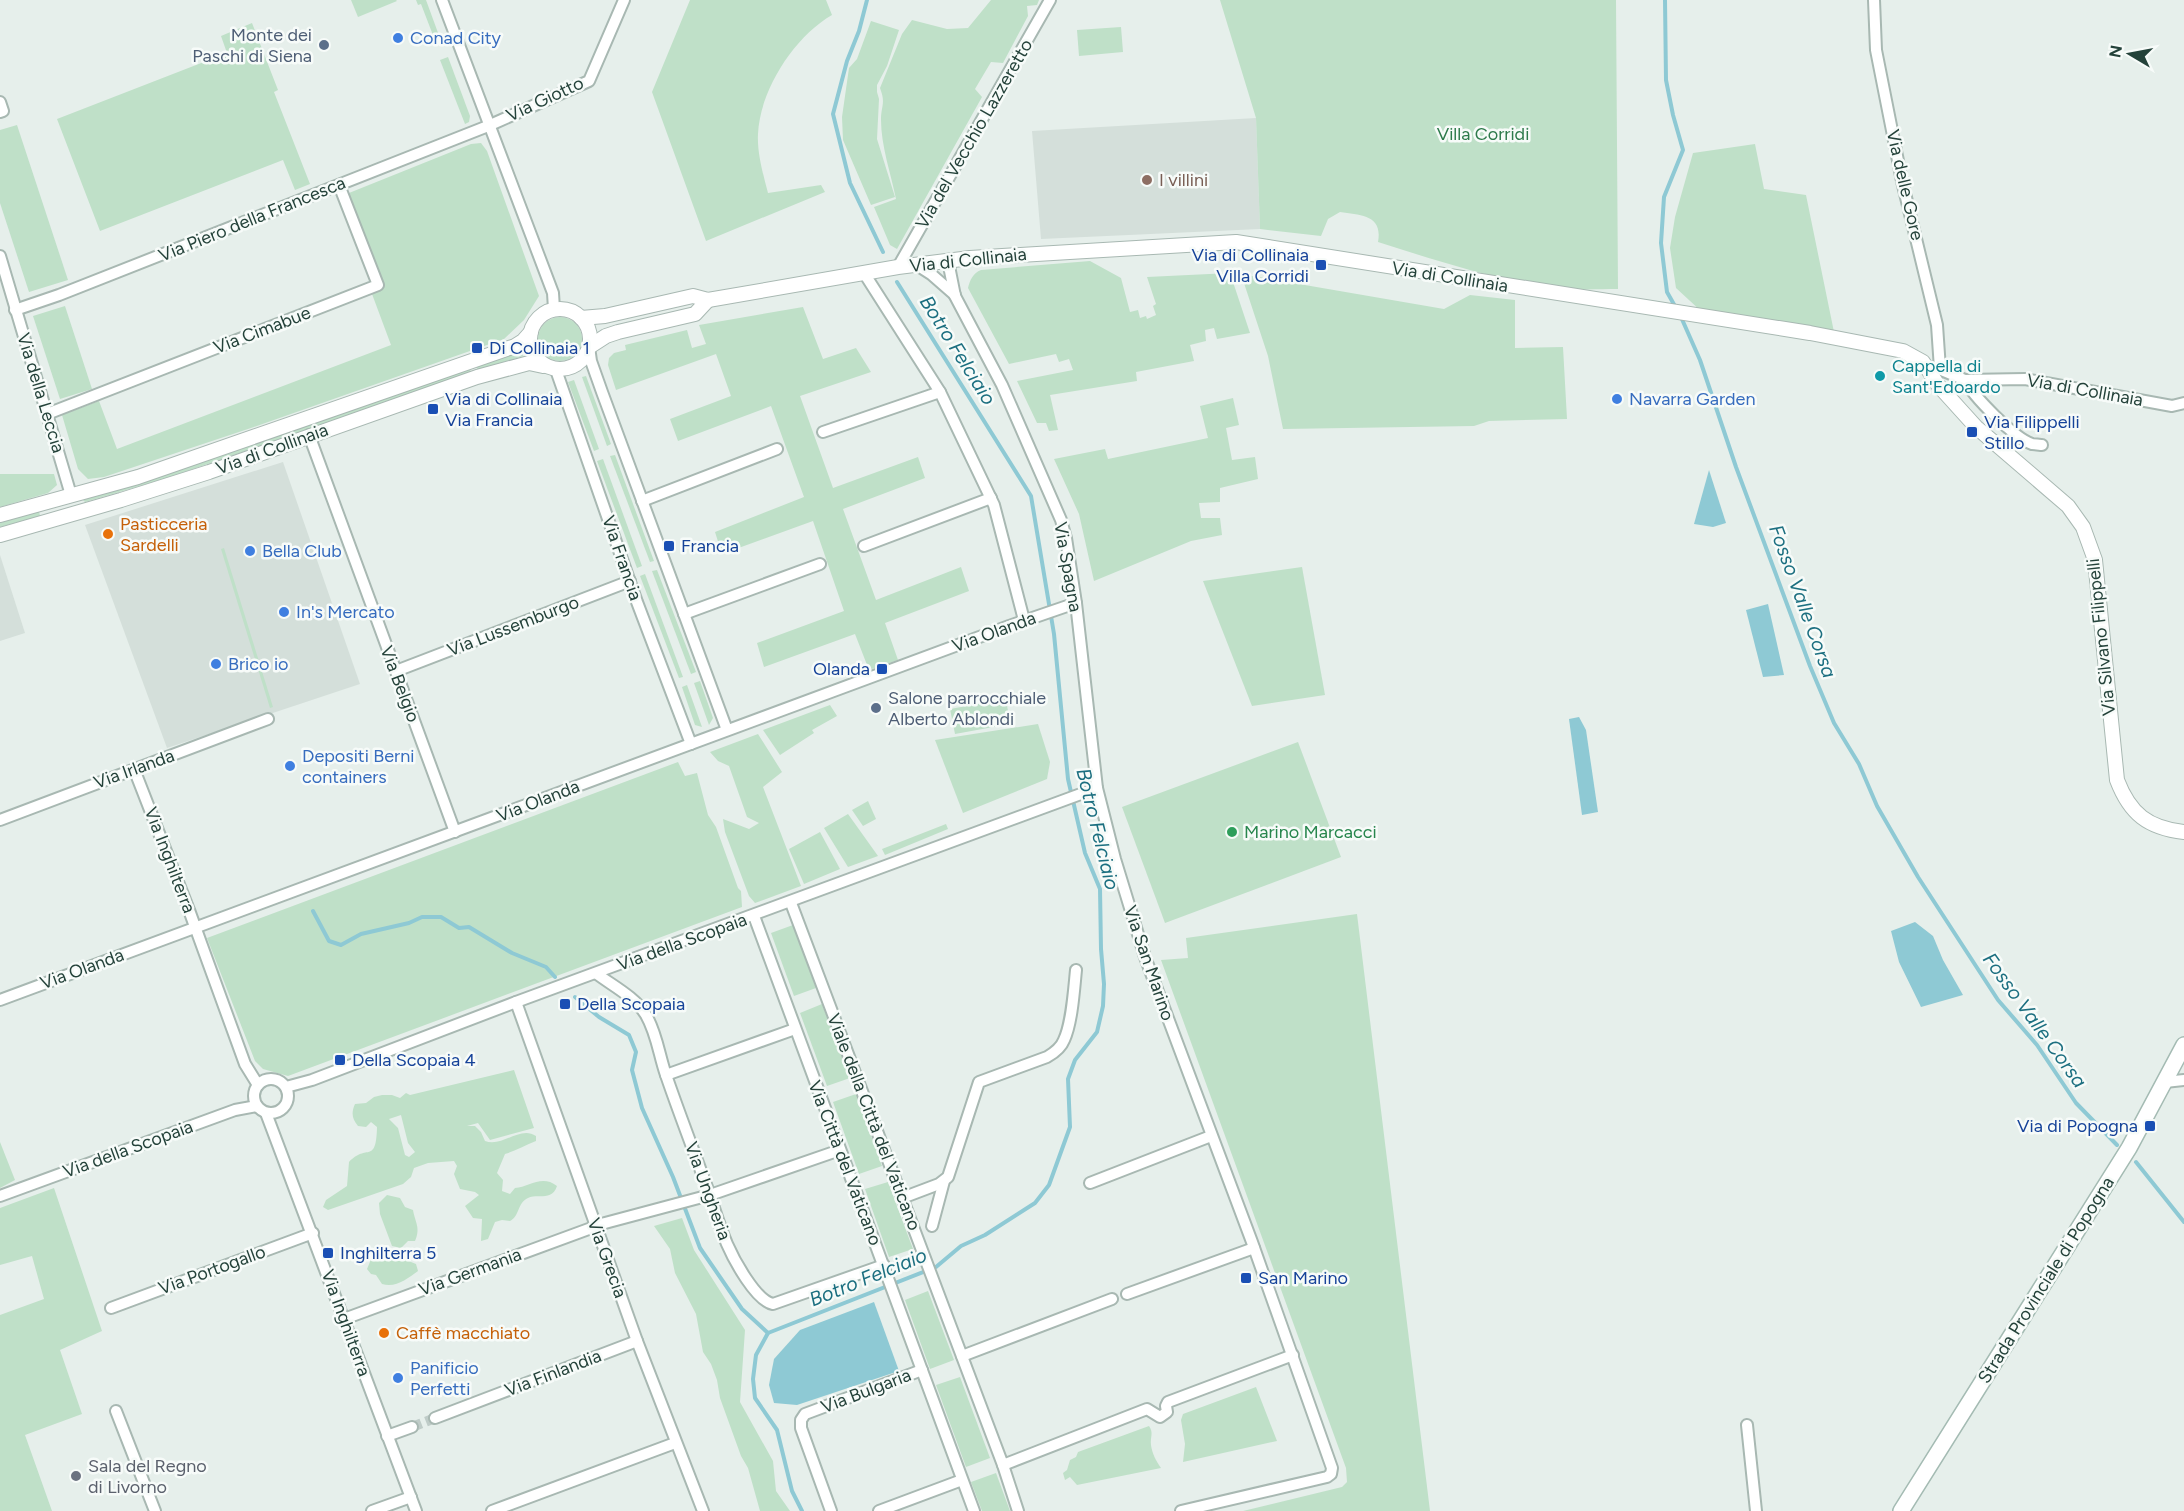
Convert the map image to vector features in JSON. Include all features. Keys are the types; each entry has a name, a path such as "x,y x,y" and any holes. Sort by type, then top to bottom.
{"main road":[{"name":"Strada Provinciale di Popogna","path":"1901,1511 2123,1158 2184,1045"}],"street":[{"name":"Via Giotto","path":"442,0 553,293 554,309"},
{"name":"Via Giotto","path":"488,126 589,81 624,0"},
{"name":"Via del Vecchio Lazzeretto","path":"898,267 1050,0"},
{"name":"Via delle Gore","path":"1874,0 1876,50 1902,182 1937,325 1940,369"},
{"name":"Via Piero della Francesca","path":"15,310 72,291 488,126"},
{"name":"Via Cimabue","path":"47,414 378,285 339,185"},
{"name":"Via di Collinaia","path":"581,318 693,296 708,300 898,267 948,261 1039,252 1236,242 1867,343 1903,351 1965,380 2025,379 2172,406 2184,403"},
{"name":"Via della Leccia","path":"0,256 71,495"},
{"name":"Via Spagna","path":"948,261 955,296 1002,385 1061,520 1076,603 1097,788"},
{"name":"Via Spagna","path":"917,265 931,274 955,296"},
{"path":"864,273 940,392 991,498 1027,619"},
{"name":"Via di Collinaia","path":"589,347 606,336 618,332 695,314 708,300"},
{"path":"554,309 565,310 581,318 589,330 589,347 580,361 573,366 550,368 532,352 531,332 539,318 554,309"},
{"name":"Via di Collinaia","path":"0,515 138,477 197,457 515,346 531,332"},
{"name":"Via Francia","path":"589,347 591,361 602,392 727,730"},
{"name":"Via Silvano Filippelli","path":"1923,362 1938,385 1976,427 2062,499 2083,527 2095,560 2117,780 2126,801 2140,816 2161,828 2184,832"},
{"name":"Via di Collinaia","path":"0,535 164,487 477,378 529,363 550,368"},
{"name":"Via Francia","path":"550,368 691,744"},
{"path":"1965,380 1976,397 2018,435 2032,444 2042,445"},
{"path":"823,432 940,392"},
{"name":"Via Belgio","path":"309,435 455,832"},
{"name":"Via Francia","path":"642,501 777,448"},
{"path":"864,546 991,498"},
{"path":"684,614 820,564"},
{"name":"Via Lussemburgo","path":"396,671 630,581"},
{"name":"Via Olanda","path":"0,1000 1027,619 1076,603"},
{"name":"Via Irlanda","path":"0,820 268,719"},
{"name":"Via Inghilterra","path":"134,769 244,1059 276,1135 416,1511"},
{"name":"Via della Scopaia","path":"287,1092 312,1080 516,1002 791,903 1097,788"},
{"name":"Via San Marino","path":"1097,788 1140,942 1254,1248 1332,1468 1331,1474 1322,1478 1181,1511"},
{"name":"Viale della Città del Vaticano","path":"791,903 1003,1465 1018,1511"},
{"name":"Via Città del Vaticano","path":"754,916 974,1511"},
{"path":"932,1226 944,1181 951,1171 979,1082 1047,1057 1056,1051 1064,1041 1072,1006 1076,970"},
{"name":"Via Ungheria","path":"597,974 633,1000 644,1012 658,1042 666,1075 705,1197 735,1258 767,1303 779,1302 884,1265"},
{"name":"Via Grecia","path":"516,1002 637,1341 703,1511"},
{"path":"666,1075 795,1029"},
{"path":"276,1135 281,1110 286,1104 287,1092 274,1079 260,1096 271,1113 281,1110"},
{"path":"2165,1082 2184,1080"},
{"name":"Via della Scopaia","path":"0,1196 227,1112 260,1096"},
{"path":"1090,1183 1211,1136"},
{"name":"Via Germania","path":"344,1319 596,1226 705,1197 840,1150"},
{"path":"902,1198 944,1181"},
{"name":"Via Portogallo","path":"111,1308 313,1233"},
{"path":"1127,1294 1254,1248"},
{"path":"962,1356 1112,1299"},
{"name":"Via Finlandia","path":"435,1418 637,1341"},
{"path":"1003,1465 1146,1409 1160,1417 1163,1416 1167,1412 1168,1402 1293,1355"},
{"name":"Via Bulgaria","path":"831,1511 801,1428 801,1420 805,1414 922,1370"},
{"path":"116,1411 155,1511"},
{"path":"1747,1425 1756,1511"},
{"path":"387,1436 412,1426"},
{"path":"492,1511 675,1443"},
{"path":"879,1511 962,1480"},
{"path":"372,1511 411,1497"}],"shaded area":[{"name":"I villini","path":"1256,118 1260,229 1041,239 1032,131"},
{"path":"283,462 360,684 167,748 85,525"},
{"path":"0,555 25,633 0,641"}],"green space":[{"path":"351,0 396,0 397,1 358,17"},
{"path":"416,0 426,0 441,41 436,43 421,4 418,5"},
{"path":"690,0 826,0 832,15 805,37 782,66 765,100 758,134 759,156 768,193 821,185 825,192 706,241 652,92"},
{"path":"991,0 1039,0 1037,5 1027,6 1028,16 1003,63 991,62 975,89 982,97 897,249 890,245 874,207 896,199 883,140 881,120 883,101 880,88 902,34 912,20 947,29 968,28"},
{"name":"Villa Corridi","path":"1220,0 1616,0 1618,289 1548,286 1499,277 1450,264 1378,242 1379,233 1374,221 1356,214 1340,212 1328,219 1321,236 1260,229 1256,118"},
{"path":"871,21 899,30 887,66 877,85 879,99 877,139 895,197 871,205 843,140 842,117 849,68 857,59"},
{"path":"252,23 278,90 274,92 310,184 295,190 283,160 100,231 57,119 227,53 221,36"},
{"path":"1121,27 1123,52 1079,56 1077,30"},
{"path":"448,57 470,116 469,122 465,124 440,60"},
{"path":"17,125 68,280 29,292 0,203 0,130"},
{"path":"481,143 487,151 539,296 524,320 504,339 104,477 88,479 78,469 62,415 99,401 117,449 391,345 372,294 384,287 349,193 471,144"},
{"path":"1755,144 1764,189 1806,195 1834,332 1702,312 1676,288 1670,248 1675,217 1693,153"},
{"path":"1090,261 1121,278 1130,312 1138,310 1140,318 1146,316 1147,319 1156,315 1153,306 1156,304 1147,277 1230,273 1250,333 1217,339 1214,328 1205,330 1206,341 1190,345 1194,361 1136,372 1137,381 1050,395 1058,430 1049,431 1046,423 1037,423 1017,381 1073,370 1069,359 1059,362 1056,354 1009,364 968,288 972,277 981,270"},
{"path":"1241,274 1444,309 1470,295 1515,300 1515,348 1563,347 1567,419 1489,421 1474,426 1283,429 1268,356"},
{"path":"65,306 92,389 60,399 33,316"},
{"path":"803,307 823,359 856,348 871,372 800,396 833,488 918,457 925,478 843,509 876,600 961,567 969,591 885,623 898,660 869,670 855,634 764,667 757,643 844,611 813,521 722,554 715,532 804,497 771,406 678,441 670,419 731,396 716,354 616,390 608,365 609,358 614,353 626,350 625,345 687,330 692,348 706,344 699,325"},
{"path":"560,317 569,318 576,323 581,330 581,348 576,355 569,360 560,361 551,360 544,355 539,348 538,339 539,330 544,323 551,318"},
{"path":"520,350 523,356 478,370 476,366"},
{"path":"470,369 471,373 167,478 85,502 82,499"},
{"path":"586,376 611,444 607,446 582,377"},
{"path":"574,380 599,449 594,451 568,382"},
{"path":"1233,398 1239,425 1226,428 1232,460 1255,457 1258,479 1220,488 1220,502 1199,503 1201,518 1220,518 1222,535 1191,541 1094,581 1079,514 1054,459 1105,449 1108,459 1208,438 1200,406"},
{"path":"615,455 654,561 650,562 610,456"},
{"path":"603,459 642,566 637,568 597,461"},
{"path":"0,474 54,474 57,485 48,493 0,507"},
{"path":"39,511 40,516 0,527 0,523"},
{"path":"224,548 273,707 270,708 221,549"},
{"path":"1302,567 1325,695 1252,706 1203,581"},
{"path":"657,570 696,672 691,674 652,571"},
{"path":"645,574 683,677 679,678 640,576"},
{"path":"700,681 713,718 709,725 694,683"},
{"path":"687,685 702,727 695,725 682,687"},
{"path":"1006,699 1010,724 955,734 950,709"},
{"path":"830,705 837,716 812,730 814,733 780,755 763,730"},
{"path":"1038,724 1050,762 1047,779 963,813 935,740"},
{"path":"758,734 782,772 763,787 801,886 755,903 749,896 725,832 723,819 749,829 759,823 747,817 729,766 718,761 710,752"},
{"name":"Marino Marcacci","path":"1298,742 1341,857 1165,923 1122,807"},
{"path":"678,762 685,776 697,773 708,815 716,827 741,891 742,907 288,1076 263,1069 255,1061 207,938"},
{"path":"868,801 876,819 863,826 852,810"},
{"path":"848,814 878,856 848,867 824,828"},
{"path":"946,824 948,829 885,855 882,849"},
{"path":"820,832 840,869 804,884 789,849"},
{"path":"1357,914 1430,1511 1243,1511 1342,1487 1347,1482 1346,1468 1161,960 1188,958 1186,938"},
{"path":"793,925 816,988 794,996 771,933"},
{"path":"822,1004 850,1078 827,1086 800,1013"},
{"path":"514,1070 534,1128 490,1140 478,1123 467,1126 475,1126 485,1141 491,1142 498,1142 524,1133 536,1136 536,1141 505,1154 497,1173 503,1180 502,1191 510,1194 515,1188 546,1181 557,1186 555,1191 548,1196 524,1200 513,1219 495,1222 488,1239 481,1241 482,1219 473,1218 465,1206 479,1195 460,1189 454,1174 457,1166 454,1161 428,1163 414,1168 411,1177 403,1184 328,1210 323,1207 326,1200 347,1186 349,1162 369,1152 375,1146 377,1127 371,1122 366,1127 358,1126 353,1116 355,1104 366,1103 382,1095 400,1098 406,1093 410,1095","holes":["401,1115 408,1143 415,1152 409,1157 405,1155 398,1128 389,1119"]},
{"path":"856,1094 882,1166 859,1174 833,1102"},
{"path":"0,1142 15,1180 0,1188"},
{"path":"888,1182 913,1249 889,1257 865,1189"},
{"path":"54,1188 102,1331 60,1350 82,1414 25,1435 52,1511 0,1511 0,1315 44,1299 32,1256 0,1265 0,1208"},
{"path":"387,1195 400,1198 405,1207 413,1210 418,1232 415,1241 408,1241 401,1248 392,1246 380,1214 379,1203"},
{"path":"682,1218 694,1250 745,1330 740,1402 773,1461 776,1491 790,1511 760,1511 748,1468 741,1456 720,1398 717,1380 703,1352 696,1314 675,1273 670,1249 654,1226"},
{"path":"382,1252 398,1261 406,1260 416,1264 418,1271 397,1284 382,1284 376,1275 371,1274 367,1269 372,1257"},
{"path":"928,1291 954,1360 930,1369 905,1300"},
{"path":"960,1377 990,1458 966,1467 936,1385"},
{"path":"1256,1387 1277,1441 1183,1462 1185,1444 1181,1420 1183,1414"},
{"path":"1149,1426 1152,1451 1161,1468 1077,1485 1070,1477 1065,1480 1063,1473 1067,1470 1070,1460 1076,1457 1078,1452"},
{"path":"996,1473 1010,1511 982,1511 971,1482"}],"water":[{"path":"1709,470 1726,523 1713,527 1694,524"},
{"path":"1768,604 1784,675 1763,677 1746,610"},
{"path":"1579,717 1586,730 1598,812 1582,815 1569,719"},
{"path":"1915,922 1933,936 1943,960 1963,995 1921,1007 1899,962 1891,931"},
{"path":"874,1302 899,1371 797,1405 774,1403 769,1385 774,1359 800,1330"}],"waterway":[{"name":"Botro Felciaio","path":"867,0 833,114 850,183 883,252"},
{"name":"Fosso Valle Corsa","path":"1665,0 1666,80 1683,150 1664,197 1661,243 1667,292 1676,308"},
{"name":"Botro Felciaio","path":"802,1511 792,1491 777,1430 755,1398 753,1379 756,1355 768,1333 936,1267 961,1246 985,1235 1035,1203 1049,1185 1070,1127 1068,1079 1075,1060 1097,1032 1103,1006 1100,889 1085,853 1068,779 1054,634 1031,496 897,282"},
{"name":"Fosso Valle Corsa","path":"1681,317 1700,360 1736,467 1810,666 1834,723 1859,764 1877,806 1918,877 1998,1000 2037,1045 2076,1103 2117,1145"},
{"path":"313,911 329,941 341,945 361,934 409,923 422,917 441,917 459,928 469,927 512,953 546,967 555,977"},
{"path":"575,997 599,1017 629,1035 636,1052 632,1070 642,1108 673,1177 700,1248 742,1309 768,1333"},
{"name":"Fosso Valle Corsa","path":"2136,1162 2184,1222"}],"tunnel":[{"path":"412,1427 435,1418"}],"place":[{"name":"Conad City","path":"398,38"},
{"name":"Monte dei Paschi di Siena","path":"324,45"},
{"name":"I villini","path":"1147,180"},
{"name":"Via di Collinaia Villa Corridi","path":"1321,265"},
{"name":"Di Collinaia 1","path":"477,348"},
{"name":"Cappella di Sant'Edoardo","path":"1880,376"},
{"name":"Navarra Garden","path":"1617,399"},
{"name":"Via di Collinaia Via Francia","path":"433,409"},
{"name":"Via Filippelli Stillo","path":"1972,432"},
{"name":"Pasticceria Sardelli","path":"108,534"},
{"name":"Francia","path":"669,546"},
{"name":"Bella Club","path":"250,551"},
{"name":"In's Mercato","path":"284,612"},
{"name":"Brico io","path":"216,664"},
{"name":"Olanda","path":"882,669"},
{"name":"Salone parrocchiale Alberto Ablondi","path":"876,708"},
{"name":"Depositi Berni containers","path":"290,766"},
{"name":"Marino Marcacci","path":"1232,832"},
{"name":"Della Scopaia","path":"565,1004"},
{"name":"Della Scopaia 4","path":"340,1060"},
{"name":"Via di Popogna","path":"2150,1126"},
{"name":"Inghilterra 5","path":"328,1253"},
{"name":"San Marino","path":"1246,1278"},
{"name":"Caffè macchiato","path":"384,1333"},
{"name":"Panificio Perfetti","path":"398,1378"},
{"name":"Sala del Regno di Livorno","path":"76,1476"}]}
